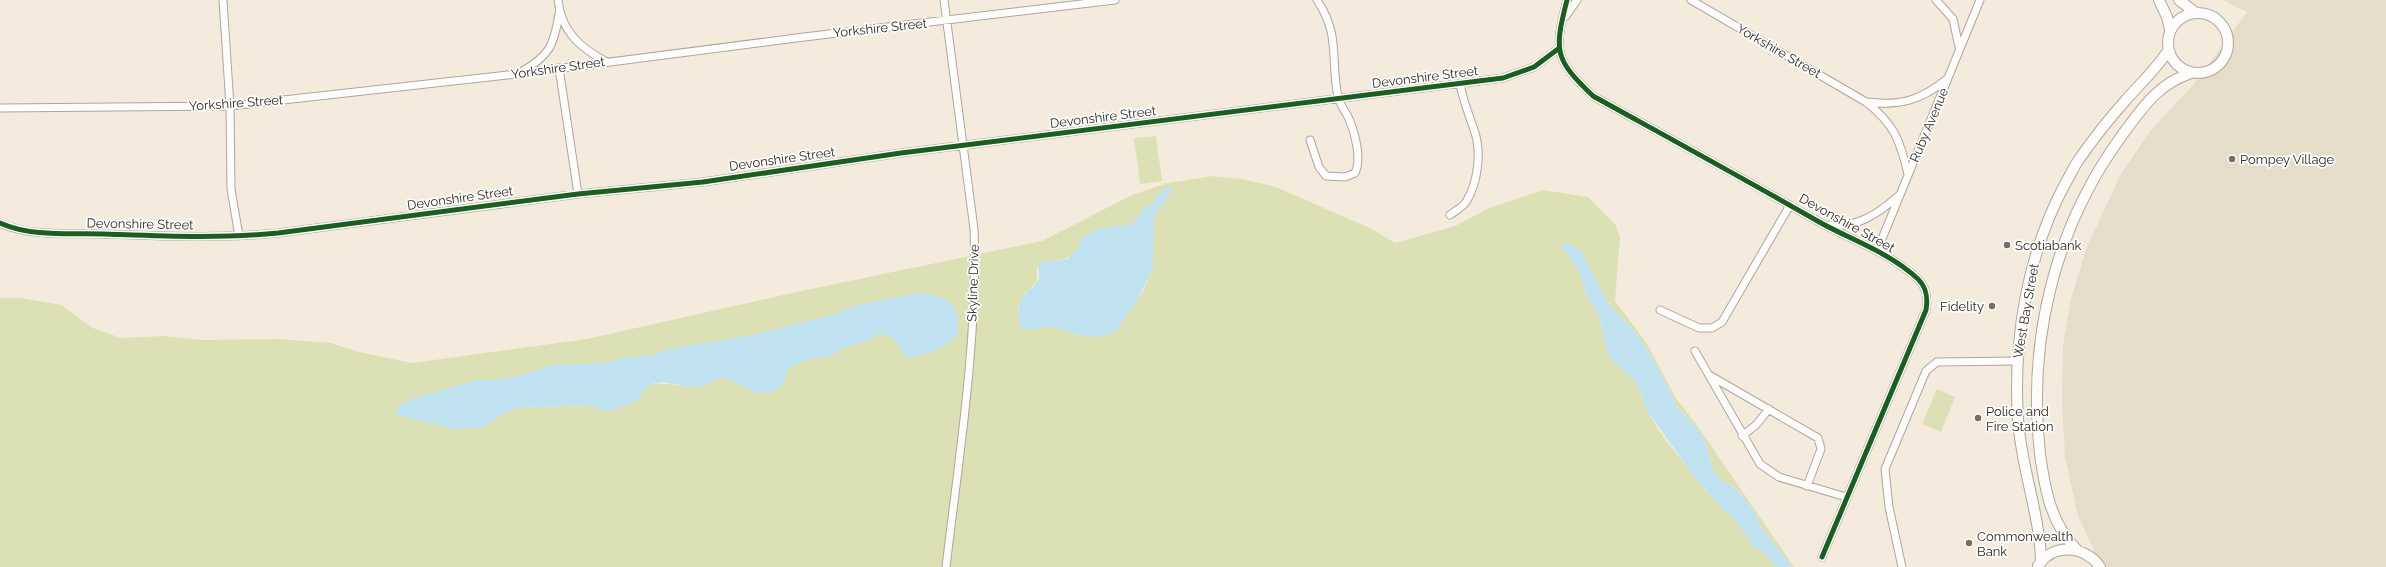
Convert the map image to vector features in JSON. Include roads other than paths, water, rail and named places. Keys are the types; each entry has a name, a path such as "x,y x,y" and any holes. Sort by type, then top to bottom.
{"main road":[{"path":"2159,0 2167,17 2170,30 2168,51 2179,67 2191,73 2206,72 2217,67 2226,56 2228,46 2225,30 2218,21 2208,15 2196,13 2182,17 2170,30"},
{"path":"2179,0 2196,13"},
{"name":"West Bay Street","path":"2039,565 2039,536 2026,477 2019,435 2017,361 2025,301 2033,263 2055,202 2078,160 2110,118 2156,69 2168,51"},
{"name":"West Bay Street","path":"2100,567 2090,556 2077,550 2063,536 2058,526 2043,476 2037,396 2038,357 2043,318 2068,234 2106,157 2128,127 2160,90 2168,83 2191,73"},
{"path":"2039,565 2060,550 2077,550"}],"street":[{"path":"223,0 230,106 231,190 239,236"},
{"path":"517,74 533,65 549,51 556,32 560,14 558,0"},
{"name":"Skyline Drive","path":"944,0 962,146 974,228 974,284 961,438 946,567"},
{"name":"Yorkshire Street","path":"0,108 230,106 517,74 1115,0"},
{"path":"1310,140 1319,167 1326,176 1345,177 1355,173 1357,161 1354,130 1338,99 1334,38 1325,12 1317,0"},
{"path":"1558,49 1567,0"},
{"path":"1562,23 1577,0"},
{"name":"Yorkshire Street","path":"1691,0 1866,102 1880,113 1893,128 1899,139 1908,174"},
{"path":"1936,0 1953,20 1960,47"},
{"name":"Ruby Avenue","path":"1878,251 1899,194 1949,78 1960,47 1980,0"},
{"path":"560,14 574,39 593,54 607,62"},
{"name":"Devonshire Street","path":"0,223 19,229 55,233 239,236 278,233 578,194 703,182 962,146 1460,84 1521,74 1540,64 1558,49 1567,68 1593,96 1790,204 1823,224 1878,251 1919,280 1926,291 1927,303 1822,558"},
{"path":"559,68 578,194"},
{"name":"Yorkshire Street","path":"1866,102 1887,104 1912,100 1931,93 1949,78"},
{"path":"1450,215 1466,203 1473,186 1477,165 1478,146 1463,102 1460,84"},
{"path":"1823,224 1842,226 1857,222 1886,207 1899,194"},
{"path":"1660,310 1699,328 1712,328 1722,322 1790,204"},
{"path":"1695,351 1753,454 1769,472 1807,486 1846,497"},
{"path":"1902,567 1889,506 1885,469 1926,371 1937,362 2017,361"},
{"path":"1708,375 1812,433 1821,444 1821,449 1807,486"},
{"path":"1742,436 1756,426 1769,409"}],"water":[{"path":"1167,188 1171,188 1172,191 1154,216 1153,268 1137,301 1115,332 1098,337 1075,334 1052,326 1028,330 1021,328 1018,315 1020,302 1025,294 1039,279 1038,263 1067,259 1079,247 1080,241 1098,229 1132,225 1145,207 1153,203 1160,192"},
{"path":"1562,243 1570,244 1581,250 1610,307 1631,327 1642,341 1663,377 1677,407 1699,430 1706,444 1713,470 1720,479 1735,488 1754,511 1761,527 1792,567 1776,567 1764,552 1753,546 1734,518 1724,511 1693,475 1648,412 1636,382 1611,359 1607,351 1599,316 1585,292 1581,275 1564,249 1560,247"},
{"path":"920,293 940,297 955,308 958,331 950,342 940,349 908,358 893,339 885,335 878,334 865,342 843,348 831,356 808,359 797,364 787,370 784,384 773,392 759,394 728,379 718,379 702,386 690,387 662,382 651,384 643,391 639,400 613,410 607,411 586,405 517,408 500,415 485,427 456,429 396,415 398,406 409,400 476,380 493,380 522,375 552,365 605,363 622,358 654,355 665,350 757,334 835,314 857,305"}],"place":[{"name":"Pompey Village","path":"2232,159"},
{"name":"Scotiabank","path":"2007,245"},
{"name":"Fidelity","path":"1992,306"},
{"name":"Police and Fire Station","path":"1978,418"},
{"name":"Commonwealth Bank","path":"1969,543"}]}
